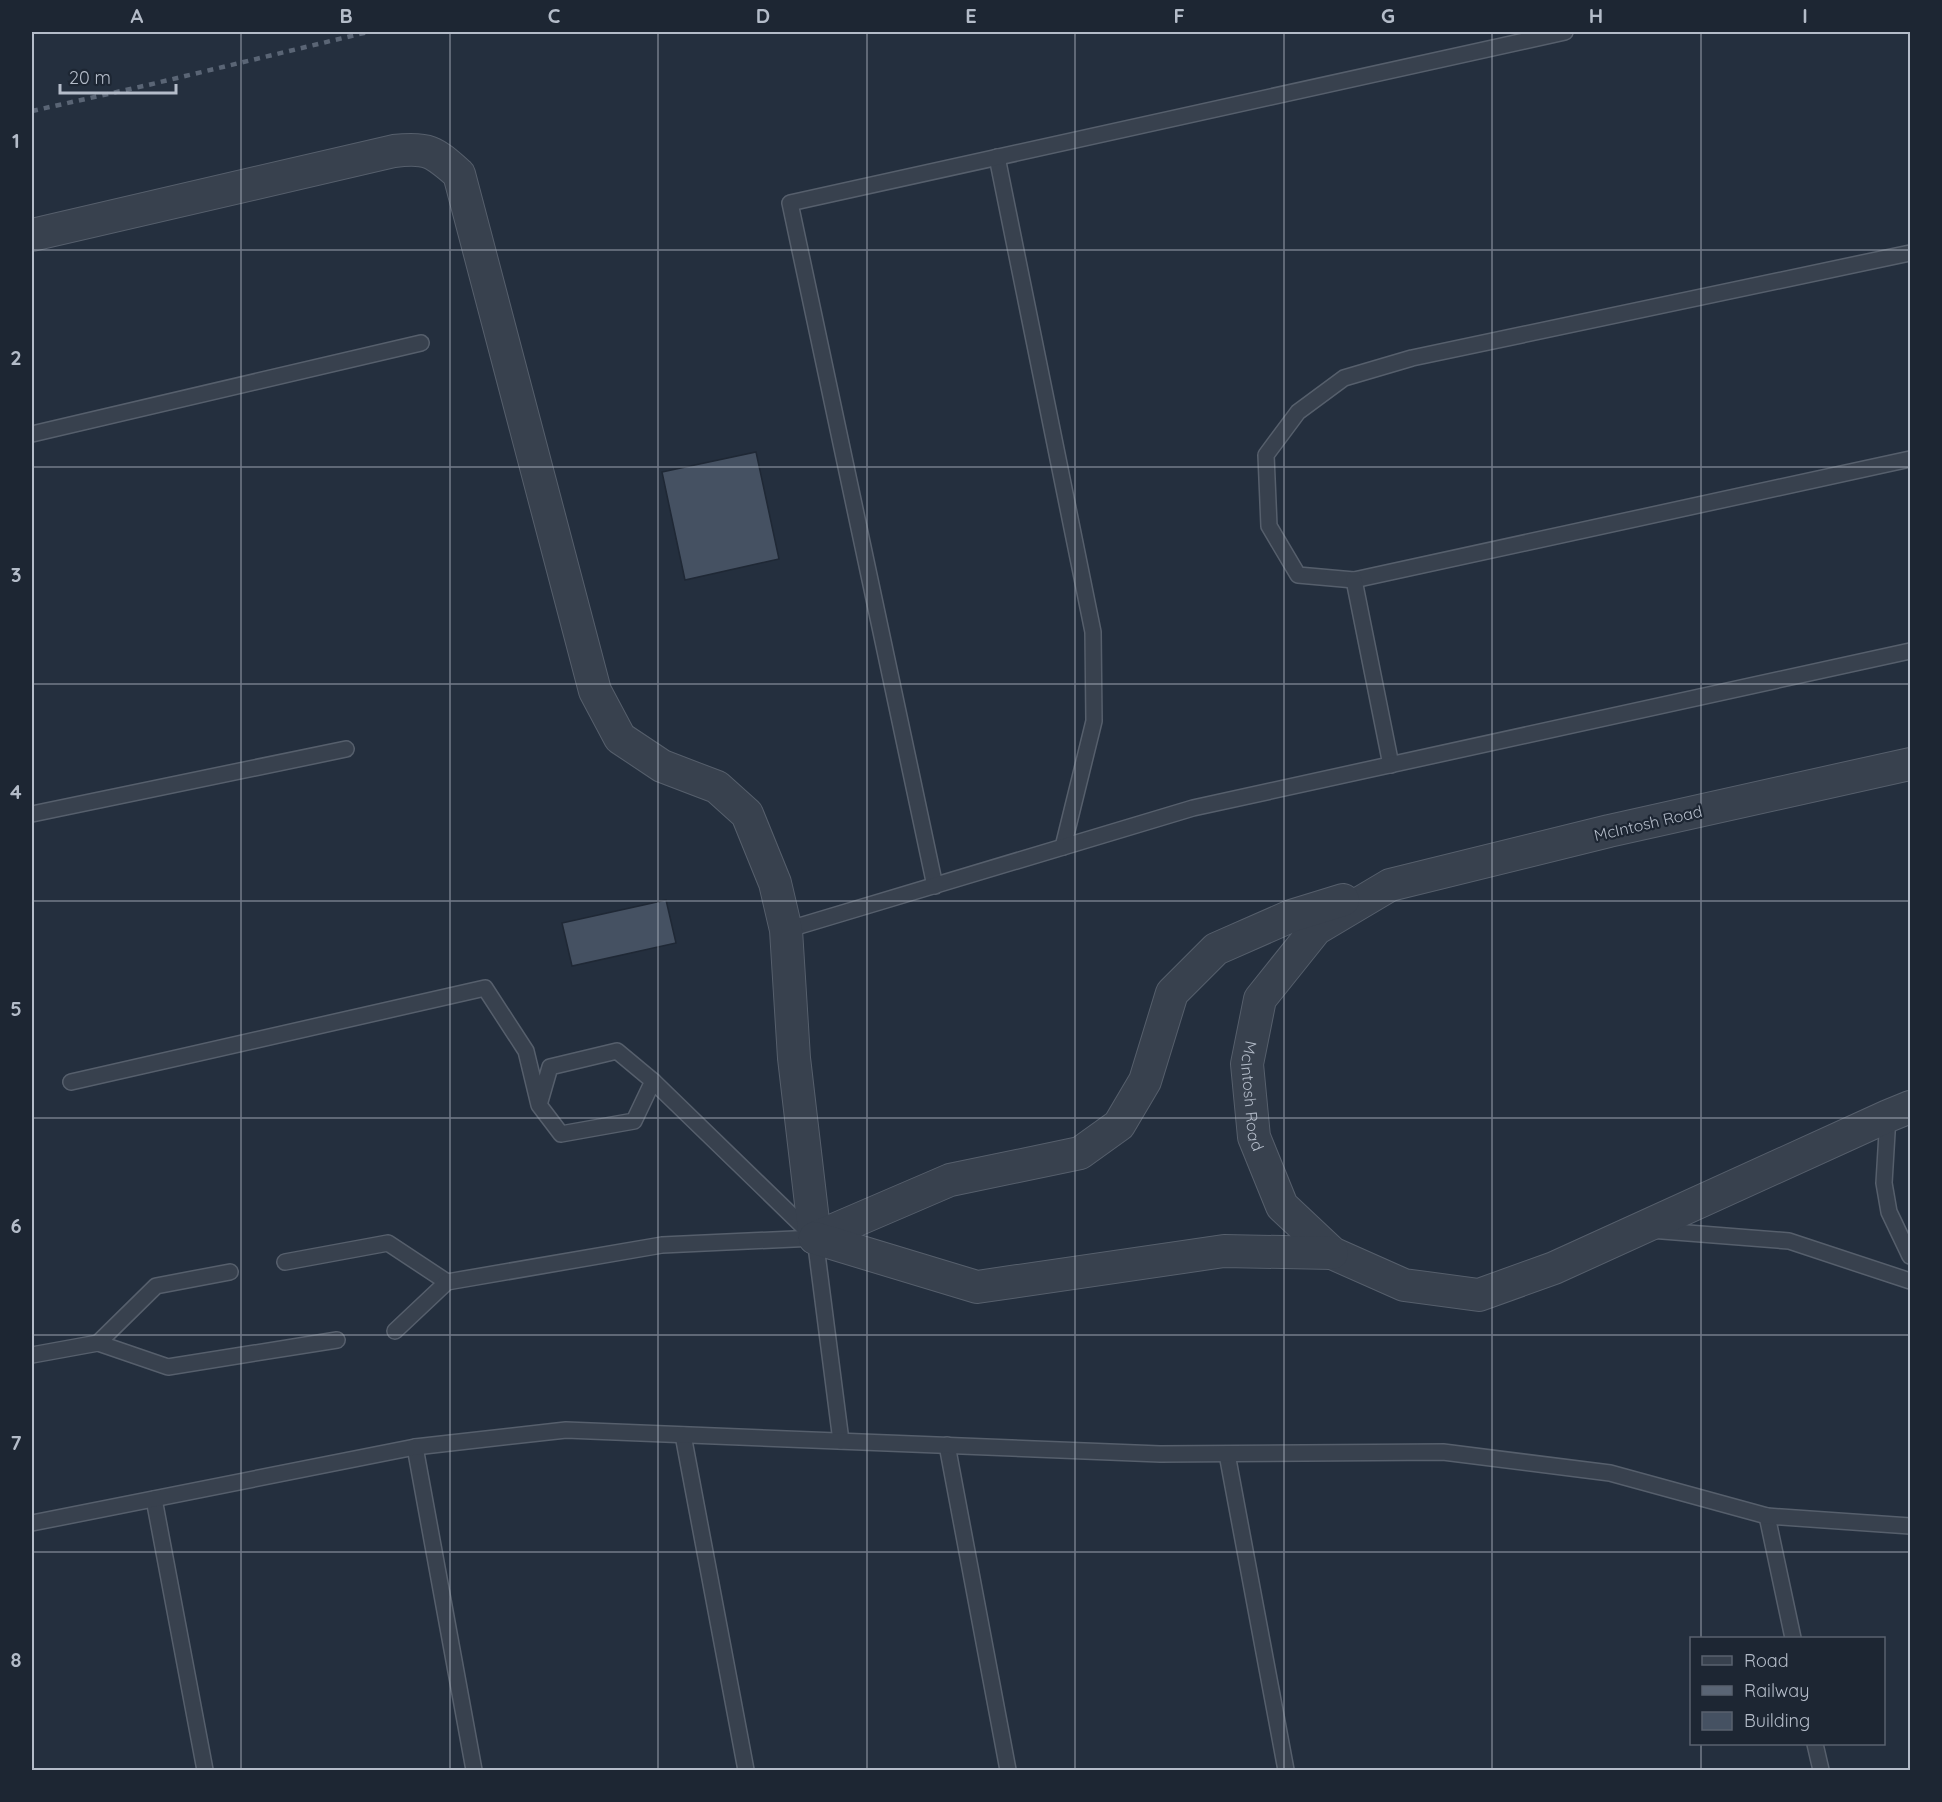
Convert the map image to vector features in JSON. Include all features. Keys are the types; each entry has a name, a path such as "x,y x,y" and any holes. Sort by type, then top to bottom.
{"street":[{"path":"32,236 394,151 417,148 436,154 459,174 595,691 620,738 662,766 717,787 747,814 775,883 786,930 794,1058 816,1238"},
{"name":"McIntosh Road","path":"1899,1112 1554,1268 1479,1295 1404,1285 1332,1253 1282,1206 1254,1137 1247,1064 1260,999 1316,929 1390,885 1620,828 1911,764"},
{"path":"816,1238 950,1180 1080,1153 1119,1125 1145,1082 1172,993 1216,949 1291,916 1390,885"},
{"path":"816,1238 977,1287 1224,1251 1332,1253"}],"lane":[{"path":"935,885 790,204 1564,32"},
{"path":"997,157 1094,632 1094,721 1063,847"},
{"path":"1911,253 1412,358 1344,378 1298,412 1266,456 1269,526 1298,575 1354,580 1911,459"},
{"path":"32,434 421,343"},
{"path":"1354,580 1391,765"},
{"path":"786,930 1193,808 1911,651"},
{"path":"32,814 346,749"},
{"path":"71,1082 485,988 526,1051 539,1105 561,1134 634,1121 653,1081"},
{"path":"539,1105 550,1067 617,1051 653,1081 816,1238 841,1441"},
{"path":"1899,1112 1884,1184 1889,1212 1911,1256"},
{"path":"1638,1229 1789,1241 1911,1281"},
{"path":"394,1331 447,1282 662,1245 816,1238"},
{"path":"285,1262 388,1243 447,1282"},
{"path":"98,1343 156,1286 230,1272"},
{"path":"32,1355 98,1343 168,1367 337,1340"},
{"path":"32,1523 414,1447 567,1430 1160,1454 1443,1452 1610,1473 1767,1516 1911,1526"},
{"path":"683,1435 746,1770"},
{"path":"947,1445 1008,1770"},
{"path":"414,1447 474,1770"},
{"path":"1227,1454 1286,1770"},
{"path":"154,1499 205,1770"},
{"path":"1767,1516 1793,1637"},
{"path":"1815,1745 1821,1770"}],"building":[{"path":"756,452 779,559 685,580 662,472"},
{"path":"666,900 676,943 572,966 562,923"}],"railway":[{"path":"32,111 368,32"}]}
